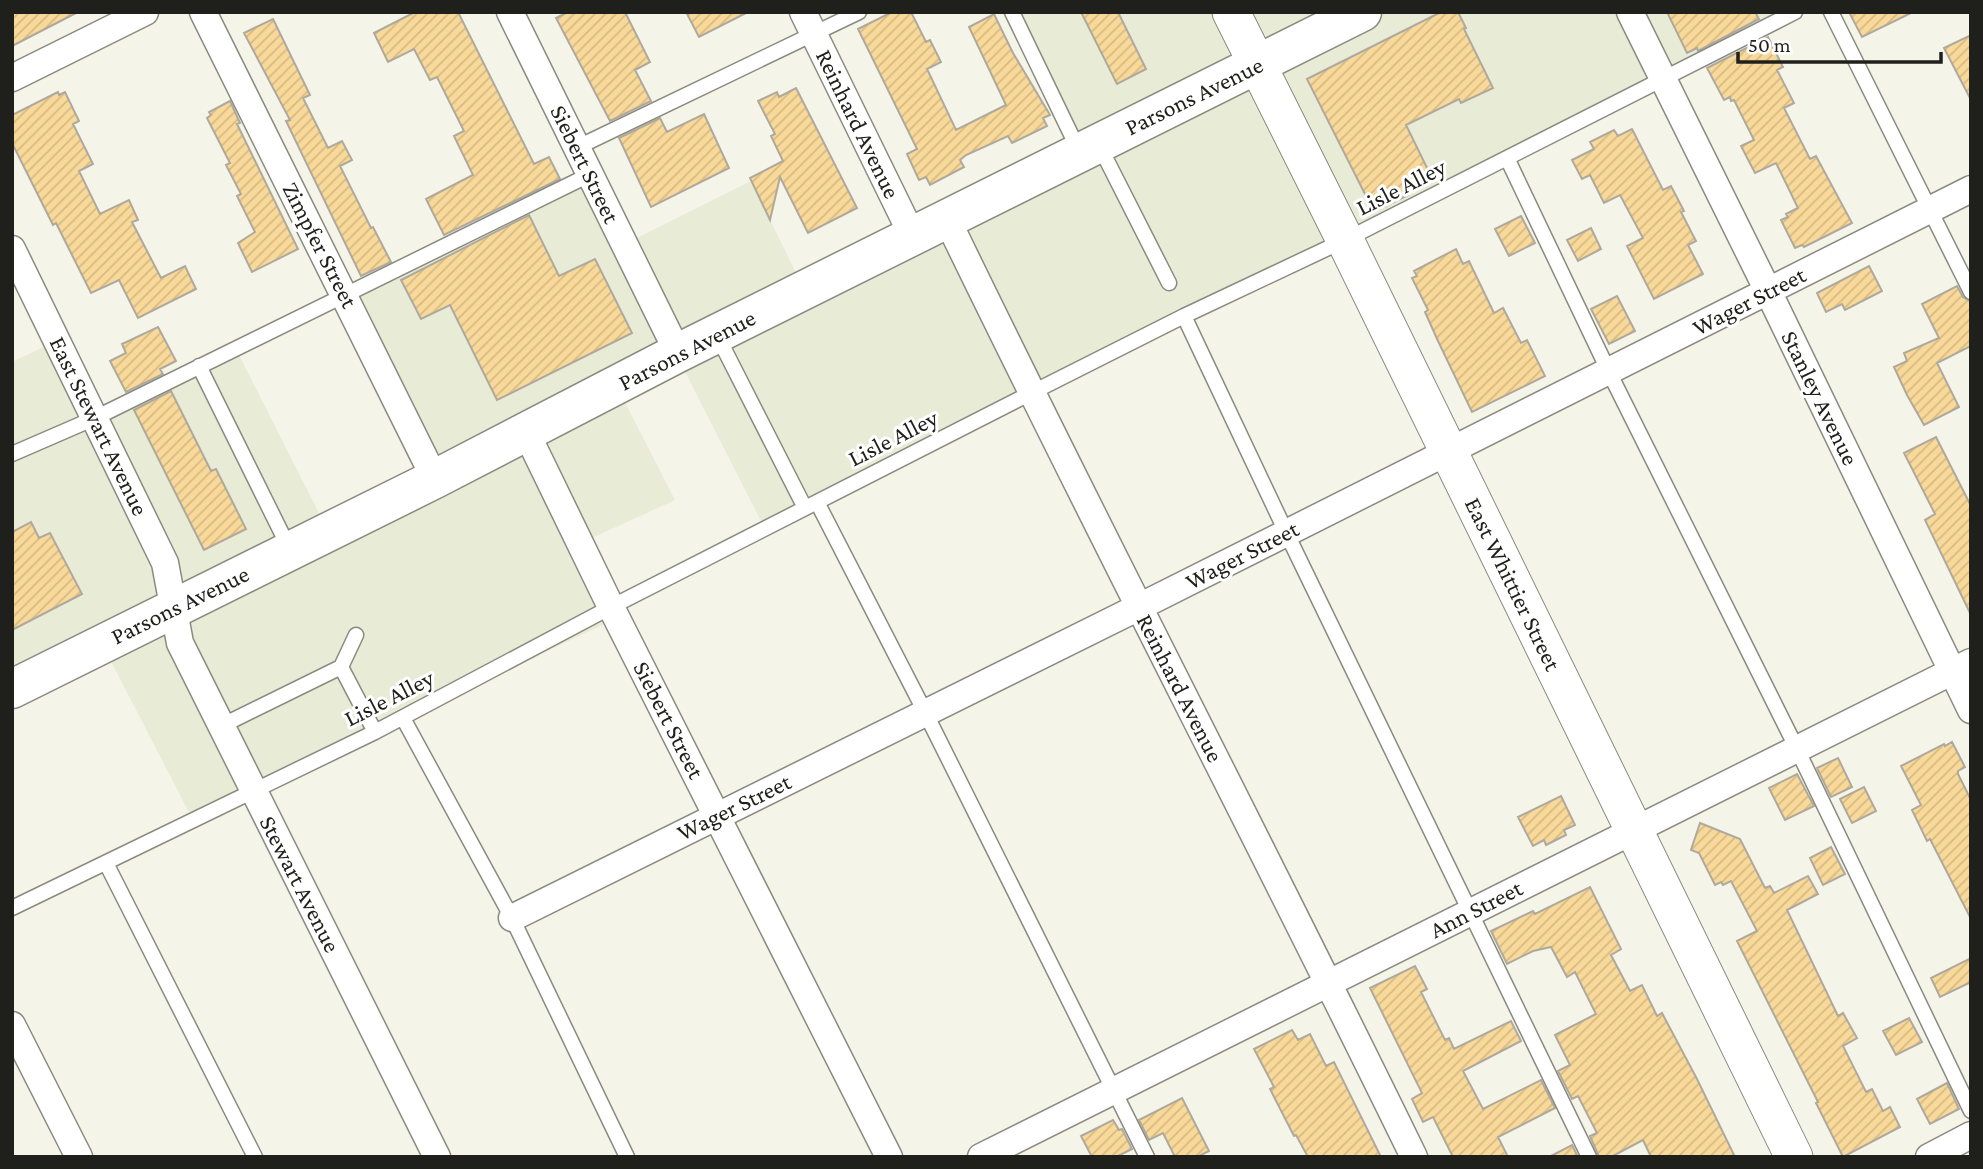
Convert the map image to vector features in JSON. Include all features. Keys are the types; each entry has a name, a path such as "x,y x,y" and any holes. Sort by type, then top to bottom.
{"main road":[{"name":"Parsons Avenue","path":"12,689 1362,12"}],"street":[{"path":"12,78 145,12"},
{"name":"Zimpfer Street","path":"203,12 435,479"},
{"name":"Siebert Street","path":"510,12 678,353"},
{"name":"East Whittier Street","path":"1231,12 1794,1157"},
{"name":"Stanley Avenue","path":"1630,12 1768,291 1961,667 1971,710"},
{"name":"Reinhard Avenue","path":"808,23 913,237"},
{"name":"Wager Street","path":"512,918 1971,189"},
{"name":"Reinhard Avenue","path":"947,219 1031,393 1329,983 1413,1157"},
{"name":"East Stewart Avenue","path":"12,249 165,563 175,608"},
{"name":"Siebert Street","path":"526,432 611,607 889,1157"},
{"name":"Stewart Avenue","path":"175,608 180,643 437,1157"},
{"name":"Ann Street","path":"981,1157 1961,667"},
{"path":"12,1025 79,1157"},
{"path":"1928,1157 1971,1135"}],"lane":[{"path":"578,147 808,23 859,12"},
{"path":"1012,12 1169,283"},
{"name":"Lisle Alley","path":"12,908 375,732 611,607 1031,393 1184,316 1345,240 1795,12"},
{"path":"1832,12 1971,292"},
{"path":"1507,158 1971,1111"},
{"path":"13,451 94,418 591,174"},
{"path":"1184,316 1469,912 1590,1157"},
{"path":"716,334 925,712 1147,1157"},
{"path":"199,366 290,551"},
{"path":"221,726 341,667 356,635"},
{"path":"341,667 375,732"},
{"path":"402,718 512,918 627,1157"},
{"path":"106,863 250,1155"}],"shaded area":[{"path":"1013,12 1795,12 766,531 675,352 614,381 675,500 581,543 621,616 193,820 102,644 12,690 12,362 56,341 94,418 236,349 327,529 434,472 353,295 594,175 627,243 751,181 803,287 1082,152"}],"building":[{"path":"12,12 78,12 12,46"},
{"path":"415,12 458,12 534,164 549,157 560,179 444,235 426,199 473,175 454,136 464,131 437,77 430,80 414,49 388,62 374,33"},
{"path":"568,12 625,12 650,62 635,70 651,101 610,121 556,18"},
{"path":"686,12 748,12 699,37"},
{"path":"892,12 911,12 926,42 930,40 941,62 927,69 956,130 1006,105 969,27 994,14 1013,53 1050,115 1043,118 1047,126 1012,143 1008,136 966,155 960,160 964,167 930,185 926,177 919,180 907,154 917,149 858,29"},
{"path":"1081,12 1118,12 1146,69 1117,84"},
{"path":"1441,12 1458,12 1493,88 1461,103 1459,99 1406,125 1430,174 1403,187 1408,195 1374,212 1307,79"},
{"path":"1667,12 1755,12 1759,19 1698,51 1697,48 1687,53"},
{"path":"1849,12 1913,12 1862,37"},
{"path":"273,19 310,95 303,98 328,148 342,141 352,160 340,166 391,262 361,276 286,121 290,120 244,33"},
{"path":"1971,35 1971,100 1944,48"},
{"path":"1768,37 1783,67 1777,70 1794,103 1784,108 1810,159 1816,156 1852,223 1804,247 1802,245 1795,248 1781,220 1798,208 1776,163 1755,173 1741,146 1754,140 1734,100 1731,101 1730,97 1724,100 1707,68"},
{"path":"796,88 857,208 808,233 780,177 770,220 750,178 783,161 771,136 775,134 758,101 777,92 779,97"},
{"path":"58,92 59,95 65,92 79,121 73,124 93,164 79,171 100,214 129,200 138,220 132,222 161,278 185,266 196,289 138,318 119,280 91,293 12,143 12,115"},
{"path":"230,101 240,123 237,124 298,249 252,272 238,243 255,232 237,196 241,194 226,165 230,163 207,118 211,115 209,112"},
{"path":"704,114 729,168 651,207 619,138 660,118 667,132"},
{"path":"1632,129 1663,190 1671,186 1684,211 1681,212 1696,241 1688,245 1703,274 1654,299 1627,246 1643,238 1620,195 1604,203 1590,175 1582,179 1572,160 1594,149 1590,142 1614,130 1618,136"},
{"path":"529,215 559,276 595,259 632,333 497,400 450,305 421,319 401,280"},
{"path":"1521,216 1535,243 1509,256 1495,229"},
{"path":"1591,228 1601,249 1578,261 1567,240"},
{"path":"1456,249 1463,264 1469,261 1494,313 1503,308 1521,343 1527,340 1545,376 1472,412 1412,278 1417,276 1414,271"},
{"path":"1869,266 1882,291 1845,310 1842,304 1826,312 1817,293"},
{"path":"1957,286 1963,297 1971,302 1971,346 1937,363 1959,407 1924,425 1894,367 1907,361 1904,353 1939,338 1922,304"},
{"path":"1617,296 1635,331 1609,344 1591,309"},
{"path":"158,327 176,361 160,369 163,374 126,392 110,361 126,353 122,344"},
{"path":"171,391 211,471 216,469 246,529 204,550 134,410"},
{"path":"1936,437 1971,506 1971,615 1925,520 1935,514 1904,453"},
{"path":"31,522 39,538 50,533 82,594 12,630 12,532"},
{"path":"1952,742 1965,767 1958,771 1958,774 1971,800 1971,919 1912,810 1921,805 1901,766"},
{"path":"1838,758 1852,787 1831,797 1817,768"},
{"path":"1797,774 1814,806 1785,820 1769,788"},
{"path":"1864,787 1876,811 1852,823 1840,799"},
{"path":"1561,796 1575,825 1564,830 1566,835 1546,845 1544,840 1533,846 1518,817"},
{"path":"1700,823 1740,839 1765,888 1770,886 1774,893 1808,876 1818,894 1787,910 1838,1016 1843,1013 1857,1038 1843,1046 1866,1092 1872,1089 1883,1111 1890,1107 1900,1127 1843,1157 1737,941 1757,931 1731,881 1715,885 1699,853 1691,850"},
{"path":"1831,847 1845,874 1823,885 1810,858"},
{"path":"1590,887 1621,949 1611,955 1630,991 1642,985 1657,1016 1662,1013 1735,1157 1651,1157 1643,1140 1611,1157 1599,1157 1590,1136 1597,1133 1578,1096 1572,1099 1558,1071 1570,1065 1555,1035 1596,1014 1575,972 1567,977 1551,947 1533,951 1507,964 1491,931 1533,911 1535,914"},
{"path":"1971,958 1971,982 1940,997 1931,978"},
{"path":"1415,966 1427,989 1421,992 1445,1040 1449,1038 1454,1049 1511,1021 1521,1041 1463,1071 1483,1109 1541,1080 1555,1108 1498,1137 1508,1157 1453,1157 1433,1117 1423,1122 1412,1099 1422,1093 1370,988"},
{"path":"1909,1018 1922,1042 1896,1055 1883,1031"},
{"path":"1292,1030 1298,1040 1310,1034 1326,1066 1334,1062 1381,1157 1308,1157 1270,1089 1274,1087 1254,1049"},
{"path":"1947,1083 1959,1109 1930,1124 1917,1099"},
{"path":"1182,1098 1209,1151 1197,1157 1175,1157 1163,1133 1149,1140 1139,1120"},
{"path":"1113,1120 1119,1130 1122,1129 1132,1149 1116,1157 1092,1157 1081,1136"},
{"path":"1572,1145 1578,1157 1549,1157"}]}
